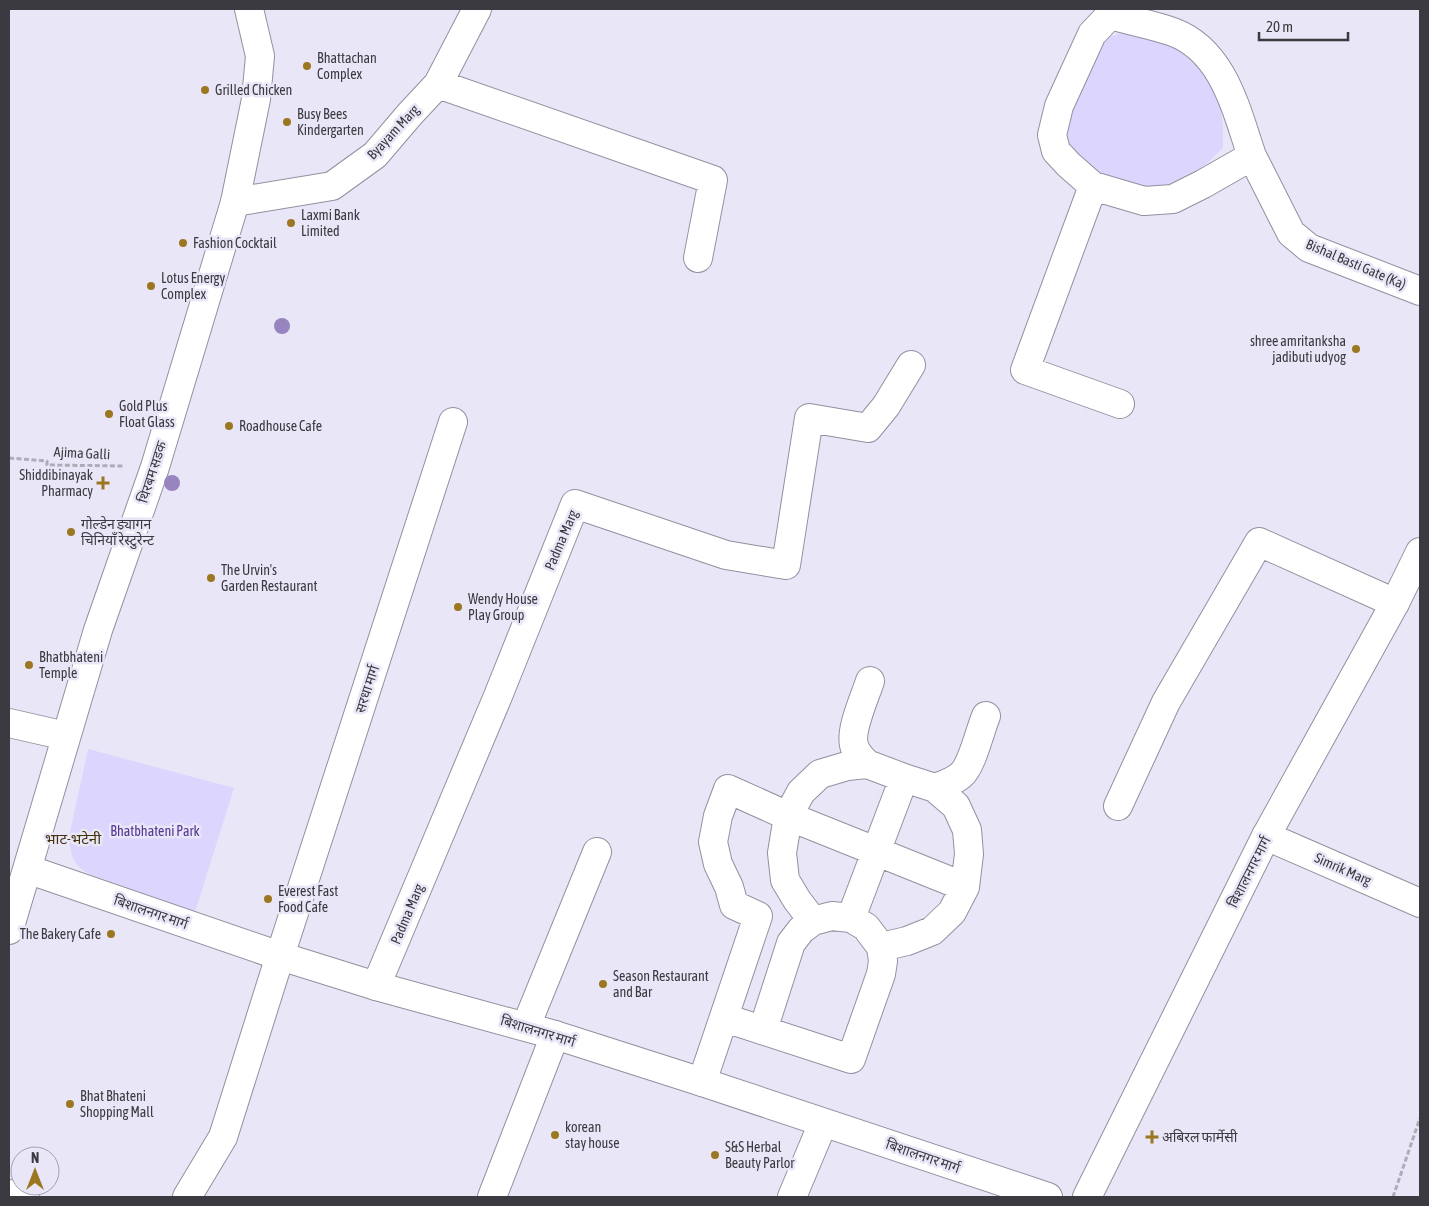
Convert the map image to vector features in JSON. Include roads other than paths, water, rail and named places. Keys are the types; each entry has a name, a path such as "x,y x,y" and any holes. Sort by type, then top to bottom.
{"street":[{"name":"थिरबम सडक","path":"9,930 14,896 27,869 98,630 155,467 235,202 256,99 260,56 249,9"},
{"name":"Byayam Marg","path":"235,202 332,186 375,155 438,84 477,9"},
{"path":"1111,12 1092,34 1059,106 1052,135 1056,151 1069,165 1092,186 1144,200 1173,199 1210,181 1252,156"},
{"name":"Bishal Basti Gate (Ka)","path":"1111,12 1174,32 1198,46 1216,66 1227,85 1252,156 1291,233 1309,248 1420,291"},
{"path":"438,84 713,180 698,258"},
{"path":"1092,186 1025,370 1120,404"},
{"name":"Padma Marg","path":"376,986 498,696 574,504 726,555 786,565 809,418 868,428 886,406 911,365"},
{"name":"सरधा मार्ग","path":"187,1197 223,1137 453,422"},
{"path":"1118,806 1166,702 1259,542 1395,603"},
{"name":"बिशालनगर मार्ग","path":"1087,1197 1266,836 1395,603 1420,552"},
{"path":"870,681 853,736 854,746 858,755 867,764 935,788 956,806 966,830 969,854 965,887 952,912 932,931 907,941 881,947"},
{"path":"935,788 952,782 963,774 968,766 986,716"},
{"path":"9,723 66,736"},
{"path":"813,921 785,880 782,852 788,816 800,792 820,774 848,766 867,764"},
{"path":"851,918 904,778"},
{"path":"702,1082 758,916 734,905 729,887 718,864 713,842 718,816 728,789 788,816 965,887"},
{"name":"Simrik Marg","path":"1266,836 1420,903"},
{"path":"526,1026 597,852"},
{"name":"बिशालनगर मार्ग","path":"27,869 280,956 376,986 526,1026 702,1082 1048,1197"},
{"path":"725,1018 851,1059 881,974 883,961 881,947 866,927 851,918 832,916 813,921 801,930 791,943 763,1030"},
{"path":"492,1197 554,1035"},
{"path":"792,1197 823,1123"},
{"path":"9,1194 25,1197"}],"place":[{"name":"Bhattachan Complex","path":"307,66"},
{"name":"Grilled Chicken","path":"205,90"},
{"name":"Busy Bees Kindergarten","path":"287,122"},
{"name":"Laxmi Bank Limited","path":"291,223"},
{"name":"Fashion Cocktail","path":"183,243"},
{"name":"Lotus Energy Complex","path":"151,286"},
{"name":"shree amritanksha jadibuti udyog","path":"1356,349"},
{"name":"Gold Plus Float Glass","path":"109,414"},
{"name":"Roadhouse Cafe","path":"229,426"},
{"name":"Shiddibinayak Pharmacy","path":"103,483"},
{"name":"गोल्डेन ड्र्यागन चिनियाँ रेस्टुरेन्ट","path":"71,532"},
{"name":"The Urvin's Garden Restaurant","path":"211,578"},
{"name":"Wendy House Play Group","path":"458,607"},
{"name":"Bhatbhateni Temple","path":"29,665"},
{"name":"Everest Fast Food Cafe","path":"268,899"},
{"name":"The Bakery Cafe","path":"111,934"},
{"name":"Season Restaurant and Bar","path":"603,984"},
{"name":"Bhat Bhateni Shopping Mall","path":"70,1104"},
{"name":"korean stay house","path":"555,1135"},
{"name":"अबिरल फार्मेसी","path":"1152,1137"},
{"name":"S&S Herbal Beauty Parlor","path":"715,1155"}],"district":[{"name":"भाट-भटेनी","path":"73,838"}],"park label":[{"name":"Bhatbhateni Park","path":"155,831"}]}
